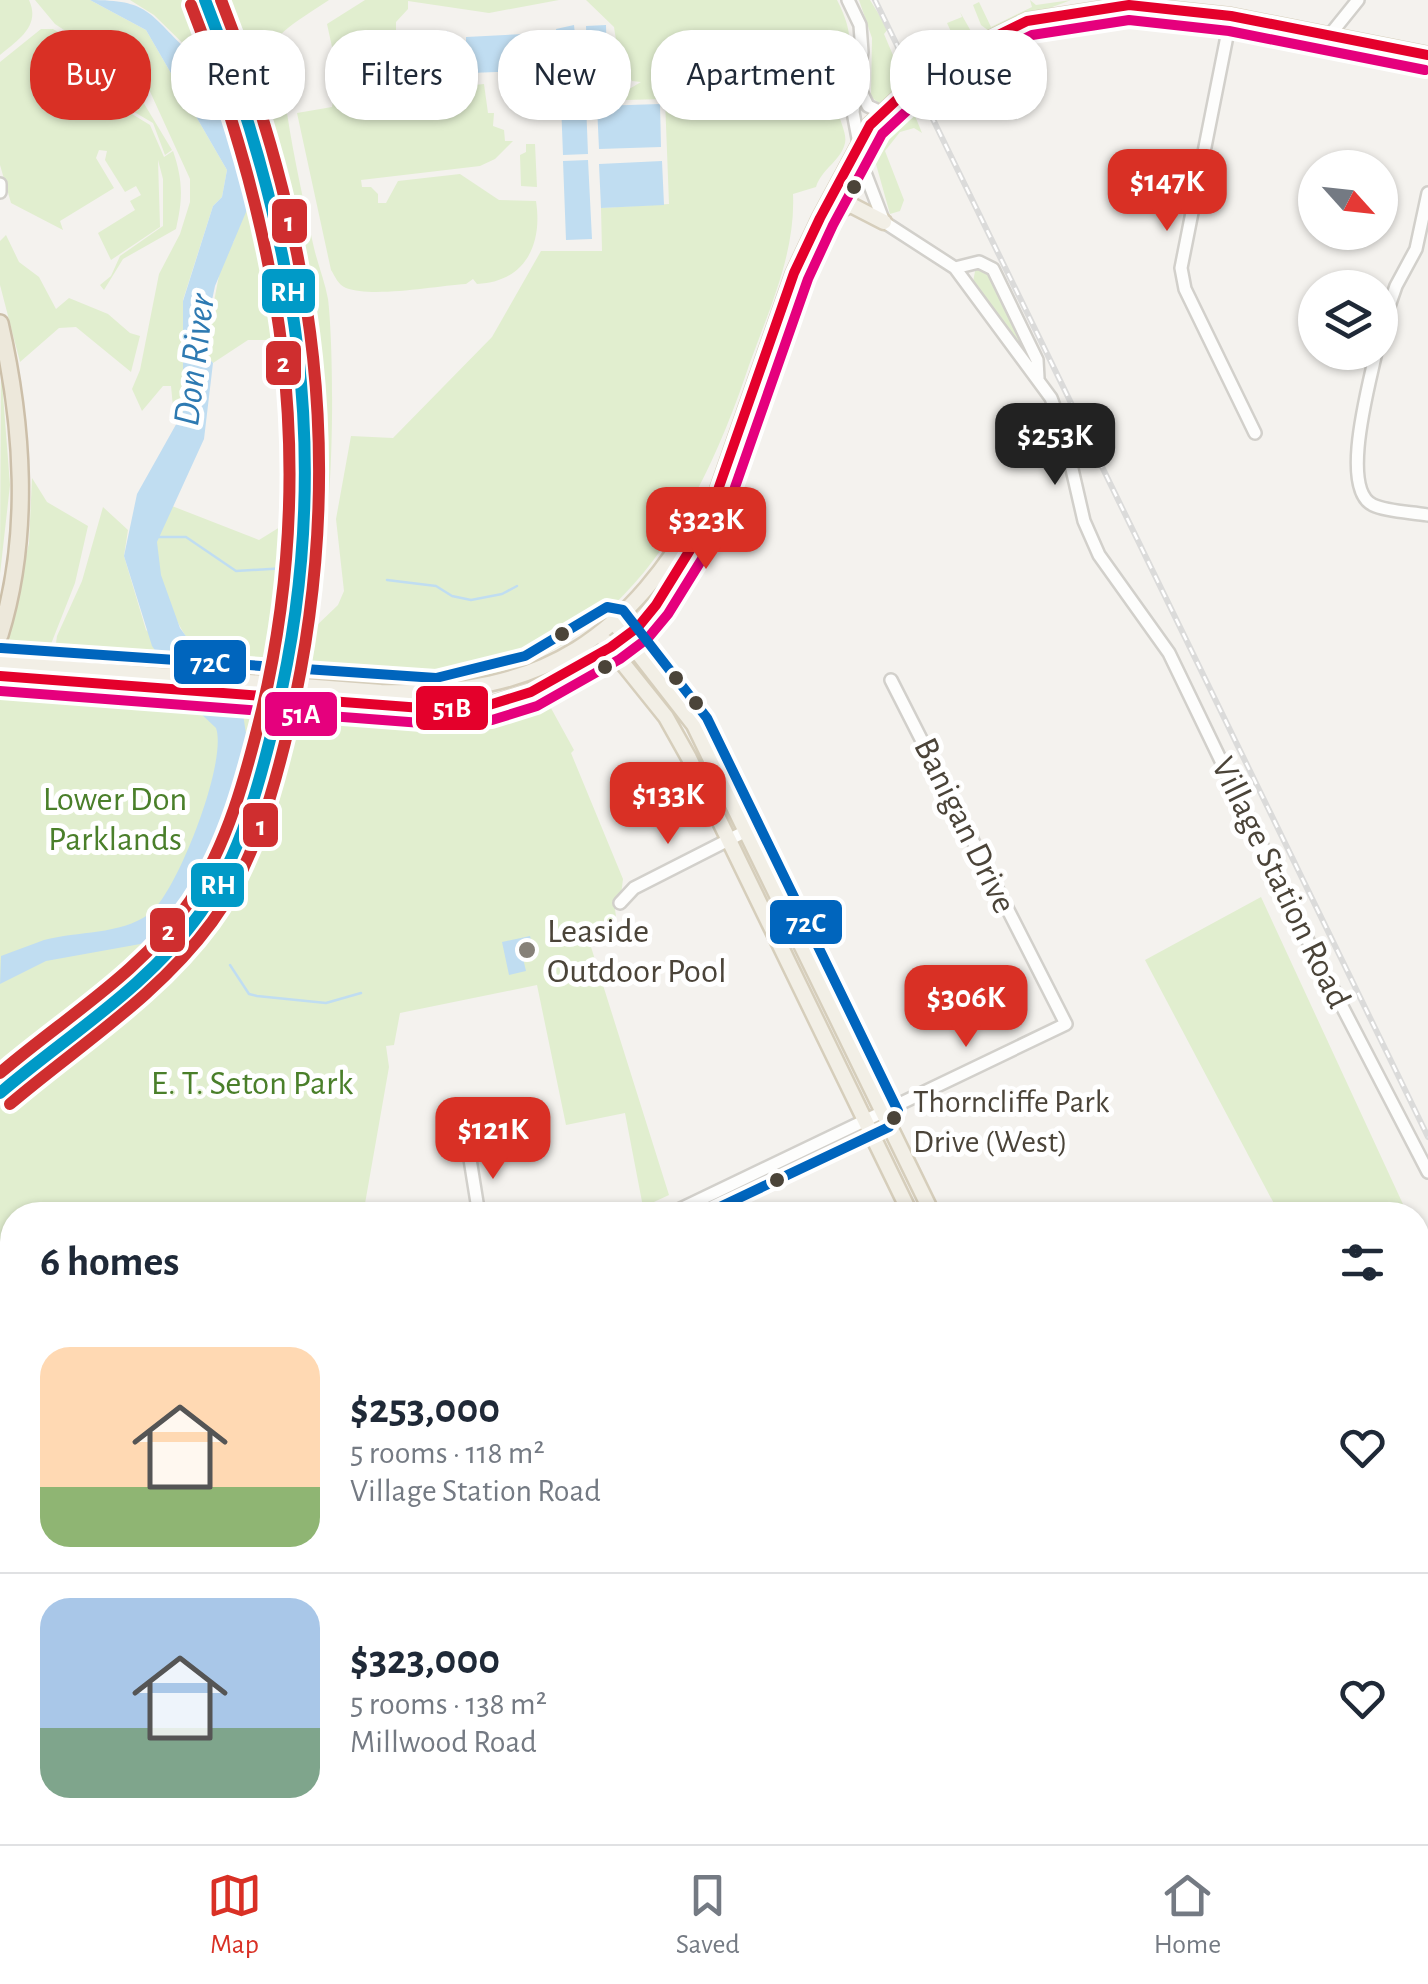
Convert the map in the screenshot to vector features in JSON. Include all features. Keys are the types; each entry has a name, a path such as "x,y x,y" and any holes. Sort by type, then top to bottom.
{"highway":[{"path":"0,323 15,403 20,477 13,564 0,635"}],"main road":[{"path":"0,663 381,699 435,709 489,705 531,692 627,636 656,605 694,550 794,273 870,125 881,112 976,46 1026,21 1143,2 1428,55"},
{"path":"860,149 907,103 986,53 1050,19"},
{"path":"820,218 847,204 884,222"},
{"path":"0,676 381,699 489,686 527,674 597,634 650,588 687,536 724,468"},
{"path":"613,621 694,725 927,1202"},
{"path":"597,634 666,717 905,1202"}],"street":[{"path":"848,0 860,30"},
{"path":"1328,36 1358,0"},
{"path":"1231,16 1181,268 1185,289 1256,433"},
{"path":"870,107 881,112"},
{"path":"855,120 884,222"},
{"path":"0,184 0,192"},
{"path":"1398,282 1416,249 1428,193"},
{"name":"Village Station Road","path":"884,222 955,268 1038,378 1058,414 1084,522 1100,555 1169,653 1305,935 1428,1172"},
{"path":"955,268 979,262 993,269 1037,360 1038,378"},
{"path":"1372,370 1357,440 1362,493 1372,504 1428,515"},
{"name":"Banigan Drive","path":"883,1112 1066,1024 891,680"},
{"path":"620,903 634,888 746,831"},
{"path":"695,1202 883,1112"},
{"path":"469,1153 478,1202"}],"green space":[{"path":"0,0 29,0 32,17 26,32 0,55"},
{"path":"35,0 90,0 146,30 64,30"},
{"path":"130,0 200,0 213,30 171,32"},
{"path":"211,0 329,0 286,30 222,30"},
{"path":"365,0 559,0 489,13 408,1 408,9 396,22 396,30 328,30 327,24"},
{"path":"586,0 837,0 848,30 651,30 651,99 631,100 631,88 641,82 631,79 631,30 614,27"},
{"path":"859,0 870,0 888,29 884,34 890,48 890,96 879,103 871,97 869,30"},
{"path":"1030,0 1036,5 1071,0 992,30 981,25 973,5 979,2 991,27 1032,7"},
{"path":"960,12 970,30 950,30 947,23 962,17"},
{"path":"30,38 30,120 142,120 150,125 164,157 173,151 181,199 176,229 123,259 104,290 100,285 111,276 120,256 163,226 163,179 158,160 160,227 111,260 98,233 135,210 130,201 141,195 136,186 125,192 105,160 107,151 99,150 96,158 114,188 60,221 63,230 11,203 0,165 0,62"},
{"path":"151,39 171,73 171,120 198,120 227,170 222,197 213,206 183,300 183,412 173,407 171,386 163,386 142,411 132,389 140,370 159,274 180,234 190,202 190,179 151,94"},
{"path":"484,84 488,113 494,113 493,126 504,130 505,141 513,141 495,159 480,166 361,180 362,187 371,187 378,194 378,203 386,203 398,181 460,174 499,200 536,201 536,233 527,259 507,277 493,282 477,284 473,279 466,284 388,292 343,287 331,270 299,120 305,120 305,112 325,108 325,120 478,120 478,85"},
{"path":"151,115 172,150 165,155 153,123 148,120"},
{"path":"230,120 246,120 256,147 291,321 287,340 248,340 213,363 204,353 222,260 234,241 247,148"},
{"path":"254,120 288,120 328,299 332,416 327,518 313,599 301,621 307,537 305,380 284,230"},
{"path":"666,120 841,120 845,143 840,155 816,187 793,194 793,218 784,264 726,428 676,528 644,572 607,612 564,644 514,668 439,684 299,673 313,629 338,605 344,591 336,519 351,436 393,438 492,337 541,251 602,251 601,208 669,204"},
{"path":"901,120 917,120 922,133 914,128 900,132 885,151 904,200 900,211 890,214 874,157 891,127"},
{"path":"526,144 535,144 537,187 521,186 520,155 526,152"},
{"path":"6,235 19,262 39,277 56,309 69,298 108,314 130,333 140,336 131,372 76,327 59,328 20,362 0,285 0,241"},
{"path":"976,266 987,267 1033,362 973,282"},
{"path":"1,369 10,485 0,574"},
{"name":"Lower Don Parklands","path":"32,478 47,502 88,526 75,583 31,695 39,696 50,684 57,636 82,581 103,507 128,530 124,556 146,630 240,710 197,654 172,610 157,565 159,533 172,506 259,540 301,514 284,679 262,768 227,856 179,934 150,967 96,1013 0,1084 0,662 29,543"},
{"name":"E. T. Seton Park","path":"546,699 574,750 571,753 623,879 621,895 614,901 616,917 586,931 669,1195 642,1202 625,1113 566,1125 537,985 400,1013 394,1045 386,1046 389,1067 365,1202 0,1202 0,1101 109,1015 159,987 150,979 197,920 247,823 282,716 293,722 494,716"},
{"path":"1261,897 1402,1202 1273,1202 1145,960"}],"water":[{"path":"90,0 136,6 155,18 171,34 171,73 151,39 151,30"},
{"path":"606,25 606,30 586,30 586,26"},
{"path":"498,35 498,72 478,73 478,36"},
{"path":"651,104 651,120 660,120 661,147 599,149 598,120 631,120 631,105"},
{"name":"Don River","path":"198,120 232,120 247,148 251,174 246,212 215,286 208,319 212,331 204,353 213,363 204,439 157,542 161,575 180,628 243,714 248,747 236,792 211,851 157,941 46,961 0,984 1,956 44,940 125,926 149,914 173,882 207,797 218,745 216,728 196,709 152,646 124,556 137,494 183,412 183,301 213,206 222,197 227,170"},
{"path":"562,120 587,120 588,154 563,155"},
{"path":"588,160 592,239 566,240 563,161"},
{"path":"662,161 664,205 601,208 599,164"},
{"path":"530,936 534,951 522,954 526,971 509,975 502,942"}],"pier":[{"path":"156,662 212,667 243,705 184,701"}],"waterway":[{"path":"159,537 186,537 236,571 286,568"},
{"path":"387,580 436,586 452,596 471,600 502,594 517,586"},
{"path":"230,965 249,994 257,996 326,1003 361,993"}],"railway":[{"path":"875,0 1428,1137"}],"transit line":[{"name":"RH","path":"0,1093 157,963 180,939 215,890 256,792 294,622 303,531 304,441 298,352 264,176 205,0"},
{"name":"1","path":"10,1104 167,974 191,949 226,900 250,853 268,803 289,726 307,632 317,539 319,448 313,358 300,269 280,180 254,90 221,0"},
{"name":"2","path":"0,1073 126,972 171,927 190,901 215,856 242,784 262,710 279,618 288,529 289,440 282,353 269,266 249,179 191,5"},
{"name":"51B","path":"0,676 435,709 489,705 531,692 611,647 638,627 656,605 706,524 794,273 820,218 870,125 904,93 976,46 1027,21 1129,5 1231,16 1428,55"},
{"name":"51A","path":"0,691 435,724 492,720 537,706 620,659 648,638 668,614 720,530 808,279 833,225 882,134 913,105 983,59 1032,35 1129,20 1229,31 1425,70"},
{"name":"72C","path":"1,648 436,678 525,656 607,607 623,610 707,718 898,1111 889,1127 730,1202"}],"place":[{"name":"Leaside Outdoor Pool","path":"527,950"},
{"name":"Thorncliffe Park Drive (West)","path":"894,1118"}]}
